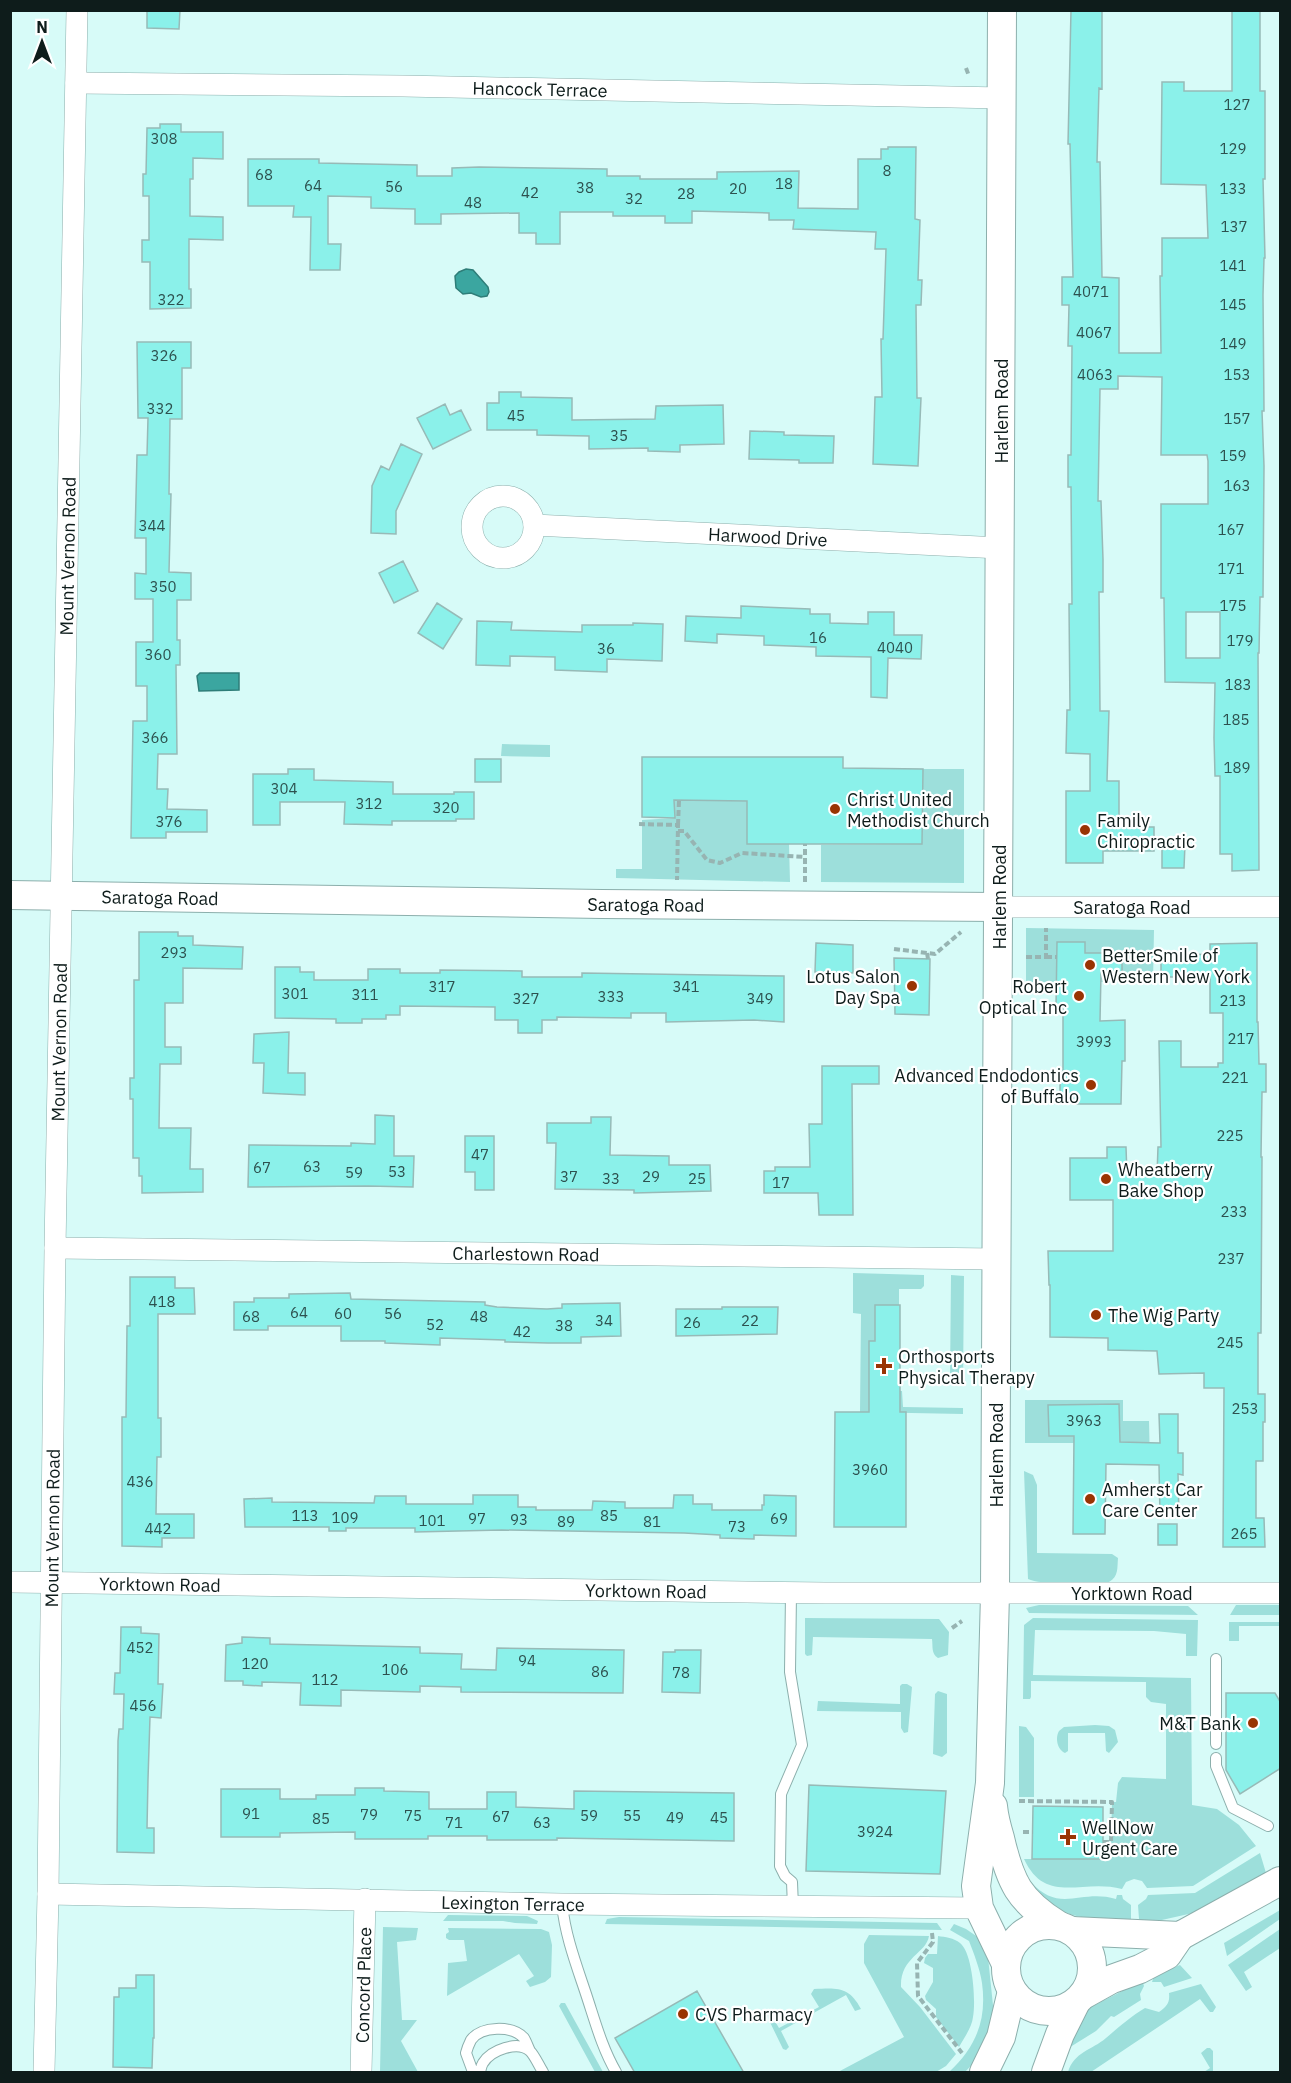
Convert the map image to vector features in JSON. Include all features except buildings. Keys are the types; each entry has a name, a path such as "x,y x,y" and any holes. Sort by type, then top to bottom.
{"main road":[{"name":"Harlem Road","path":"1002,10 995,1594 990,1783 976,1886 979,1908 1009,1978"},
{"name":"Saratoga Road","path":"10,895 998,907"},
{"name":"Harlem Road","path":"990,1783 993,1811 1010,1877 1040,1914 1065,1928"},
{"path":"1009,1978 1021,2002 1034,2009 1048,2012 1062,2010 1112,1979 1140,1969 1167,1955 1180,1936 1281,1881"},
{"path":"984,2073 1001,2037 1009,1978 1010,1950 1017,1938 1043,1925 1180,1936"},
{"path":"1046,2073 1060,2034 1091,1981 1093,1967 1090,1953 1083,1940 1065,1928"}],"street":[{"name":"Mount Vernon Road","path":"44,2073 55,1248 77,10"},
{"name":"Hancock Terrace","path":"76,83 403,86 1002,98"},
{"name":"Harwood Drive","path":"534,525 1000,548"},
{"name":"Saratoga Road","path":"998,907 1281,907"},
{"name":"Charlestown Road","path":"55,1248 996,1259"},
{"name":"Yorktown Road","path":"10,1582 791,1593 1281,1593"},
{"name":"Lexington Terrace","path":"48,1894 562,1904 979,1908"},
{"name":"Concord Place","path":"361,2073 365,1899"}],"lane":[{"path":"791,1593 790,1672 802,1745 781,1794 780,1866 784,1876 792,1882 793,1907"},
{"path":"1216,1659 1216,1744"},
{"path":"1216,1758 1216,1766 1233,1808 1268,1826"},
{"path":"562,1904 564,1927 579,1974 605,2052 616,2073"},
{"path":"473,2073 466,2054 472,2038 497,2028 514,2032 523,2038 543,2073"},
{"path":"480,2073 483,2063 503,2049 519,2046 530,2051"}],"path":[{"path":"966,68 969,76"},
{"path":"677,880 679,801"},
{"path":"639,824 678,828 684,831 707,860 720,863 742,853 805,857"},
{"path":"805,844 805,882"},
{"path":"1046,928 1046,957"},
{"path":"894,949 935,954 964,930"},
{"path":"927,952 928,958"},
{"path":"1026,957 1057,957"},
{"path":"952,1628 962,1621"},
{"path":"1019,1801 1114,1802 1111,1842 1103,1842"},
{"path":"932,1933 933,1942 917,1963 918,1996 962,2053"}],"shaded area":[{"path":"466,269 473,270 488,287 487,296 463,294 456,288 455,276"},
{"path":"200,673 239,673 239,690 199,691 197,676"},
{"path":"502,744 550,745 550,757 501,756"},
{"path":"923,769 964,769 964,883 821,882 821,845 922,844"},
{"path":"674,800 747,801 747,844 789,844 790,882 616,878 616,869 642,869 642,820 675,818"},
{"path":"1026,928 1154,930 1153,982 1026,982"},
{"path":"853,1273 924,1275 924,1286 921,1289 899,1289 899,1305 875,1341 869,1341 869,1391 902,1391 903,1407 963,1408 963,1414 860,1412 861,1314 853,1313"},
{"path":"951,1275 964,1276 963,1384 950,1380"},
{"path":"1025,1400 1123,1400 1123,1421 1149,1421 1150,1465 1133,1465 1132,1443 1025,1443"},
{"path":"1024,1471 1033,1475 1037,1485 1037,1553 1112,1554 1118,1558 1117,1572 1112,1580 1067,1583 1028,1579"},
{"path":"1039,1605 1188,1606 1198,1615 1029,1613 1026,1608"},
{"path":"1236,1605 1280,1605 1280,1615 1230,1615"},
{"path":"805,1618 939,1619 949,1632 948,1655 938,1658 934,1654 932,1639 813,1637 812,1655 807,1656 805,1654"},
{"path":"1033,1618 1198,1620 1197,1656 1186,1656 1186,1634 1154,1631 1035,1630 1033,1675 1191,1678 1192,1805 1217,1809 1239,1825 1256,1846 1193,1886 1147,1888 1142,1881 1134,1879 1126,1882 1122,1889 1107,1886 1066,1888 1043,1882 1033,1873 1024,1859 1103,1859 1103,1842 1111,1842 1112,1802 1116,1802 1118,1783 1122,1777 1166,1779 1166,1704 1151,1702 1146,1697 1146,1682 1031,1681 1031,1697 1023,1699 1024,1625"},
{"path":"1229,1622 1280,1622 1280,1626 1239,1626 1239,1641 1229,1641"},
{"path":"902,1684 912,1687 908,1732 904,1733 901,1728 901,1712 817,1711 818,1701 900,1704"},
{"path":"938,1691 947,1694 947,1753 942,1757 933,1754 935,1694"},
{"path":"1019,1726 1026,1727 1034,1738 1034,1797 1019,1797"},
{"path":"1109,1726 1115,1730 1118,1742 1109,1753 1106,1751 1105,1733 1068,1733 1068,1751 1065,1753 1060,1749 1057,1737 1059,1731 1064,1727"},
{"path":"1260,1853 1266,1873 1193,1913 1144,1924 1139,1919 1138,1905 1148,1895 1195,1893"},
{"path":"1030,1881 1051,1897 1061,1899 1103,1896 1116,1899 1117,1895 1122,1895 1123,1899 1131,1905 1131,1919 1126,1924 1070,1914 1045,1902 1036,1893"},
{"path":"1280,1910 1280,1919 1227,1956 1224,1943"},
{"path":"448,1915 527,1916 538,1921 537,1924 503,1921 443,1921"},
{"path":"619,1917 937,1923 942,1930 605,1924 607,1919"},
{"path":"954,1924 982,1940 988,1957 994,2015 982,2054 965,2072 949,2072 966,2053 978,2032 983,1996 980,1972 969,1941 950,1930"},
{"path":"383,1927 418,1928 416,1940 397,1942 402,2020 417,2020 401,2041 418,2072 380,2072"},
{"path":"448,1928 541,1929 549,1932 552,1945 551,1977 545,1982 530,1987 526,1981 534,1976 519,1954 447,1996 448,1963 467,1961 464,1940 446,1938"},
{"path":"1280,1929 1280,1948 1244,1972 1252,1987 1246,1991 1228,1965"},
{"path":"869,1935 929,1936 927,1942 905,1969 901,1987 920,2007 956,2054 946,2066 936,2072 838,2072 904,2037 864,1963 864,1944"},
{"path":"938,1936 960,1943 971,1967 974,1990 973,2017 959,2047 936,2017 936,2009 926,2000 925,1996 933,1982 933,1968 924,1963 925,1958 928,1954 937,1954"},
{"path":"1180,1965 1192,1978 1164,1987 1161,1982 1152,1982 1154,1976"},
{"path":"1138,1983 1143,1983 1144,1986 1140,1994 1141,2000 1114,2017 1111,2016 1096,2031 1067,2049 1081,2015 1091,2007"},
{"path":"1201,1984 1216,2007 1213,2012 1210,2012 1200,1999 1091,2072 1068,2072 1074,2060 1140,2011 1145,2008 1159,2012 1167,2004 1169,1993"},
{"path":"829,1988 847,1992 861,2009 855,2011 846,1995 781,2031 789,2047 786,2050 783,2049 766,2014 770,2013 779,2028 819,2007 811,1994 814,1989"},
{"path":"565,2003 603,2072 595,2072 559,2006"},
{"path":"1207,2048 1213,2051 1213,2072 1204,2072 1210,2068 1201,2053"}],"place":[{"name":"Christ United Methodist Church","path":"835,809"},
{"name":"Family Chiropractic","path":"1085,830"},
{"name":"BetterSmile of Western New York","path":"1090,965"},
{"name":"Lotus Salon Day Spa","path":"912,986"},
{"name":"Robert Optical Inc","path":"1079,996"},
{"name":"Advanced Endodontics of Buffalo","path":"1091,1085"},
{"name":"Wheatberry Bake Shop","path":"1106,1179"},
{"name":"The Wig Party","path":"1096,1315"},
{"name":"Orthosports Physical Therapy","path":"884,1366"},
{"name":"Amherst Car Care Center","path":"1090,1499"},
{"name":"M&T Bank","path":"1253,1723"},
{"name":"WellNow Urgent Care","path":"1068,1837"},
{"name":"CVS Pharmacy","path":"683,2014"}]}
